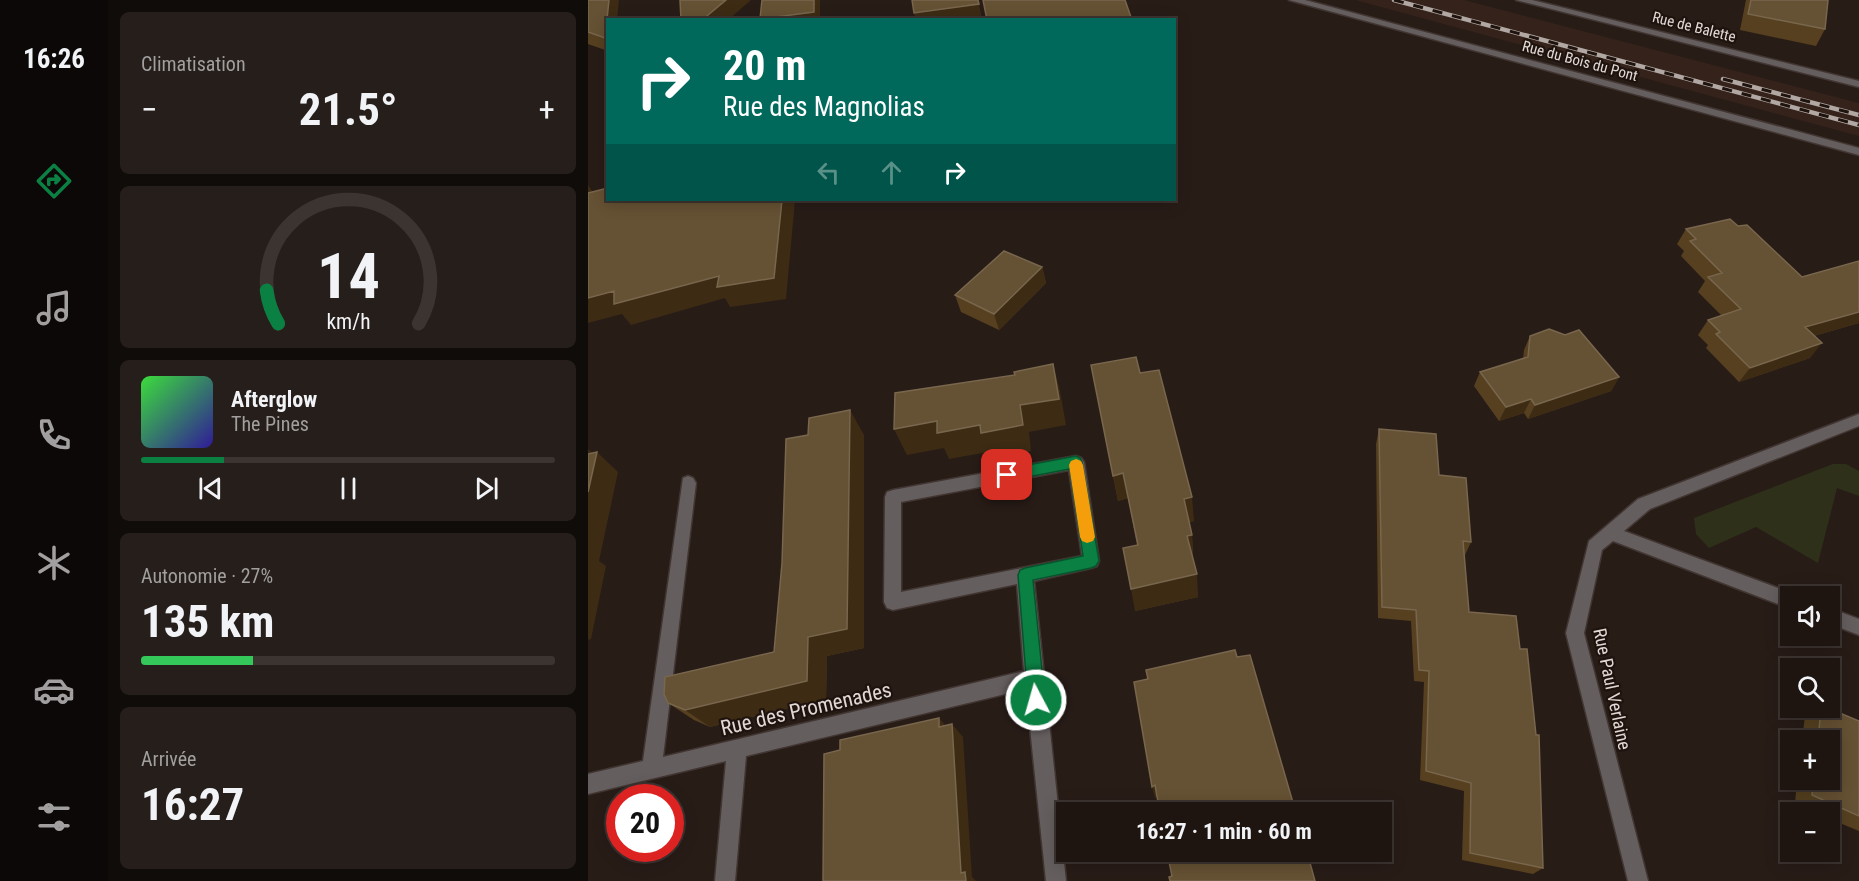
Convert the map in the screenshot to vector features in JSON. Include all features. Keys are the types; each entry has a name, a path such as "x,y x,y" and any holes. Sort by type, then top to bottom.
{"street":[{"name":"Rue du Bois du Pont","path":"1294,0 1859,152"},
{"name":"Rue de Balette","path":"1521,0 1859,84"},
{"name":"Rue Paul Verlaine","path":"1638,881 1575,633 1595,546 1644,504 1859,420"},
{"path":"1076,462 1091,561 1025,575 893,602 893,497 1076,462"},
{"path":"652,768 688,483"},
{"path":"1611,532 1780,597"},
{"path":"1025,575 1056,881"},
{"path":"1840,620 1859,627"},
{"name":"Rue des Promenades","path":"588,784 1034,678"},
{"path":"725,881 737,748"}],"shaded area":[{"path":"1355,0 1464,0 1859,103 1859,136"}],"green space":[{"path":"1833,464 1846,464 1859,471 1859,496 1837,488 1818,563 1756,527 1709,548 1696,534 1694,518"}],"building":[{"path":"588,0 609,0 605,38 588,32"},
{"path":"680,0 726,0 704,18 681,18"},
{"path":"762,0 814,0 814,12 760,18"},
{"path":"912,0 978,0 979,4 914,13"},
{"path":"983,0 1125,0 1131,18 987,18"},
{"path":"1751,0 1828,0 1825,29 1748,14"},
{"path":"606,188 606,201 782,201 774,278 717,287 719,276 614,304 614,291 588,298 588,193"},
{"path":"1730,219 1738,226 1747,225 1802,277 1859,261 1859,312 1805,327 1822,343 1750,368 1716,334 1720,332 1708,320 1741,309 1708,277 1722,273 1690,241 1696,239 1686,229"},
{"path":"1004,251 1042,267 994,314 955,295"},
{"path":"1549,329 1565,335 1579,330 1619,377 1535,405 1531,399 1506,407 1480,372 1528,357 1530,336"},
{"path":"1136,357 1140,373 1159,370 1192,497 1184,499 1192,535 1187,536 1197,574 1131,589 1123,548 1138,545 1123,473 1113,476 1091,365"},
{"path":"1053,364 1059,399 1020,405 1023,425 981,433 980,425 937,433 937,421 894,429 895,393 1015,375 1014,372"},
{"path":"850,410 847,629 808,637 807,681 685,710 668,703 664,694 665,677 774,652 782,563 786,439 808,435 809,418"},
{"path":"1379,429 1436,434 1439,475 1466,478 1471,542 1463,541 1469,612 1516,616 1520,649 1527,649 1536,735 1539,735 1543,868 1470,853 1471,783 1426,771 1429,671 1419,670 1416,610 1382,607"},
{"path":"597,452 588,492 588,454"},
{"path":"1235,650 1237,657 1250,655 1293,802 1158,802 1155,785 1152,787 1134,682 1148,679 1146,670"},
{"path":"1840,713 1859,721 1859,816 1840,808 1840,802 1828,802 1812,795 1813,790 1840,790 1840,730 1819,730 1820,718 1840,718"},
{"path":"939,718 939,727 952,724 961,873 965,872 966,881 823,881 824,754 840,750 840,740"},
{"path":"1169,862 1310,862 1315,881 1170,881 1169,877 1172,876"}],"railway":[{"path":"1394,0 1859,125"},
{"path":"1723,79 1859,115"}],"slow traffic":[{"path":"1076,465 1087,537"}],"route":[{"path":"1007,475 1076,462 1091,561 1025,575 1036,700"}]}
